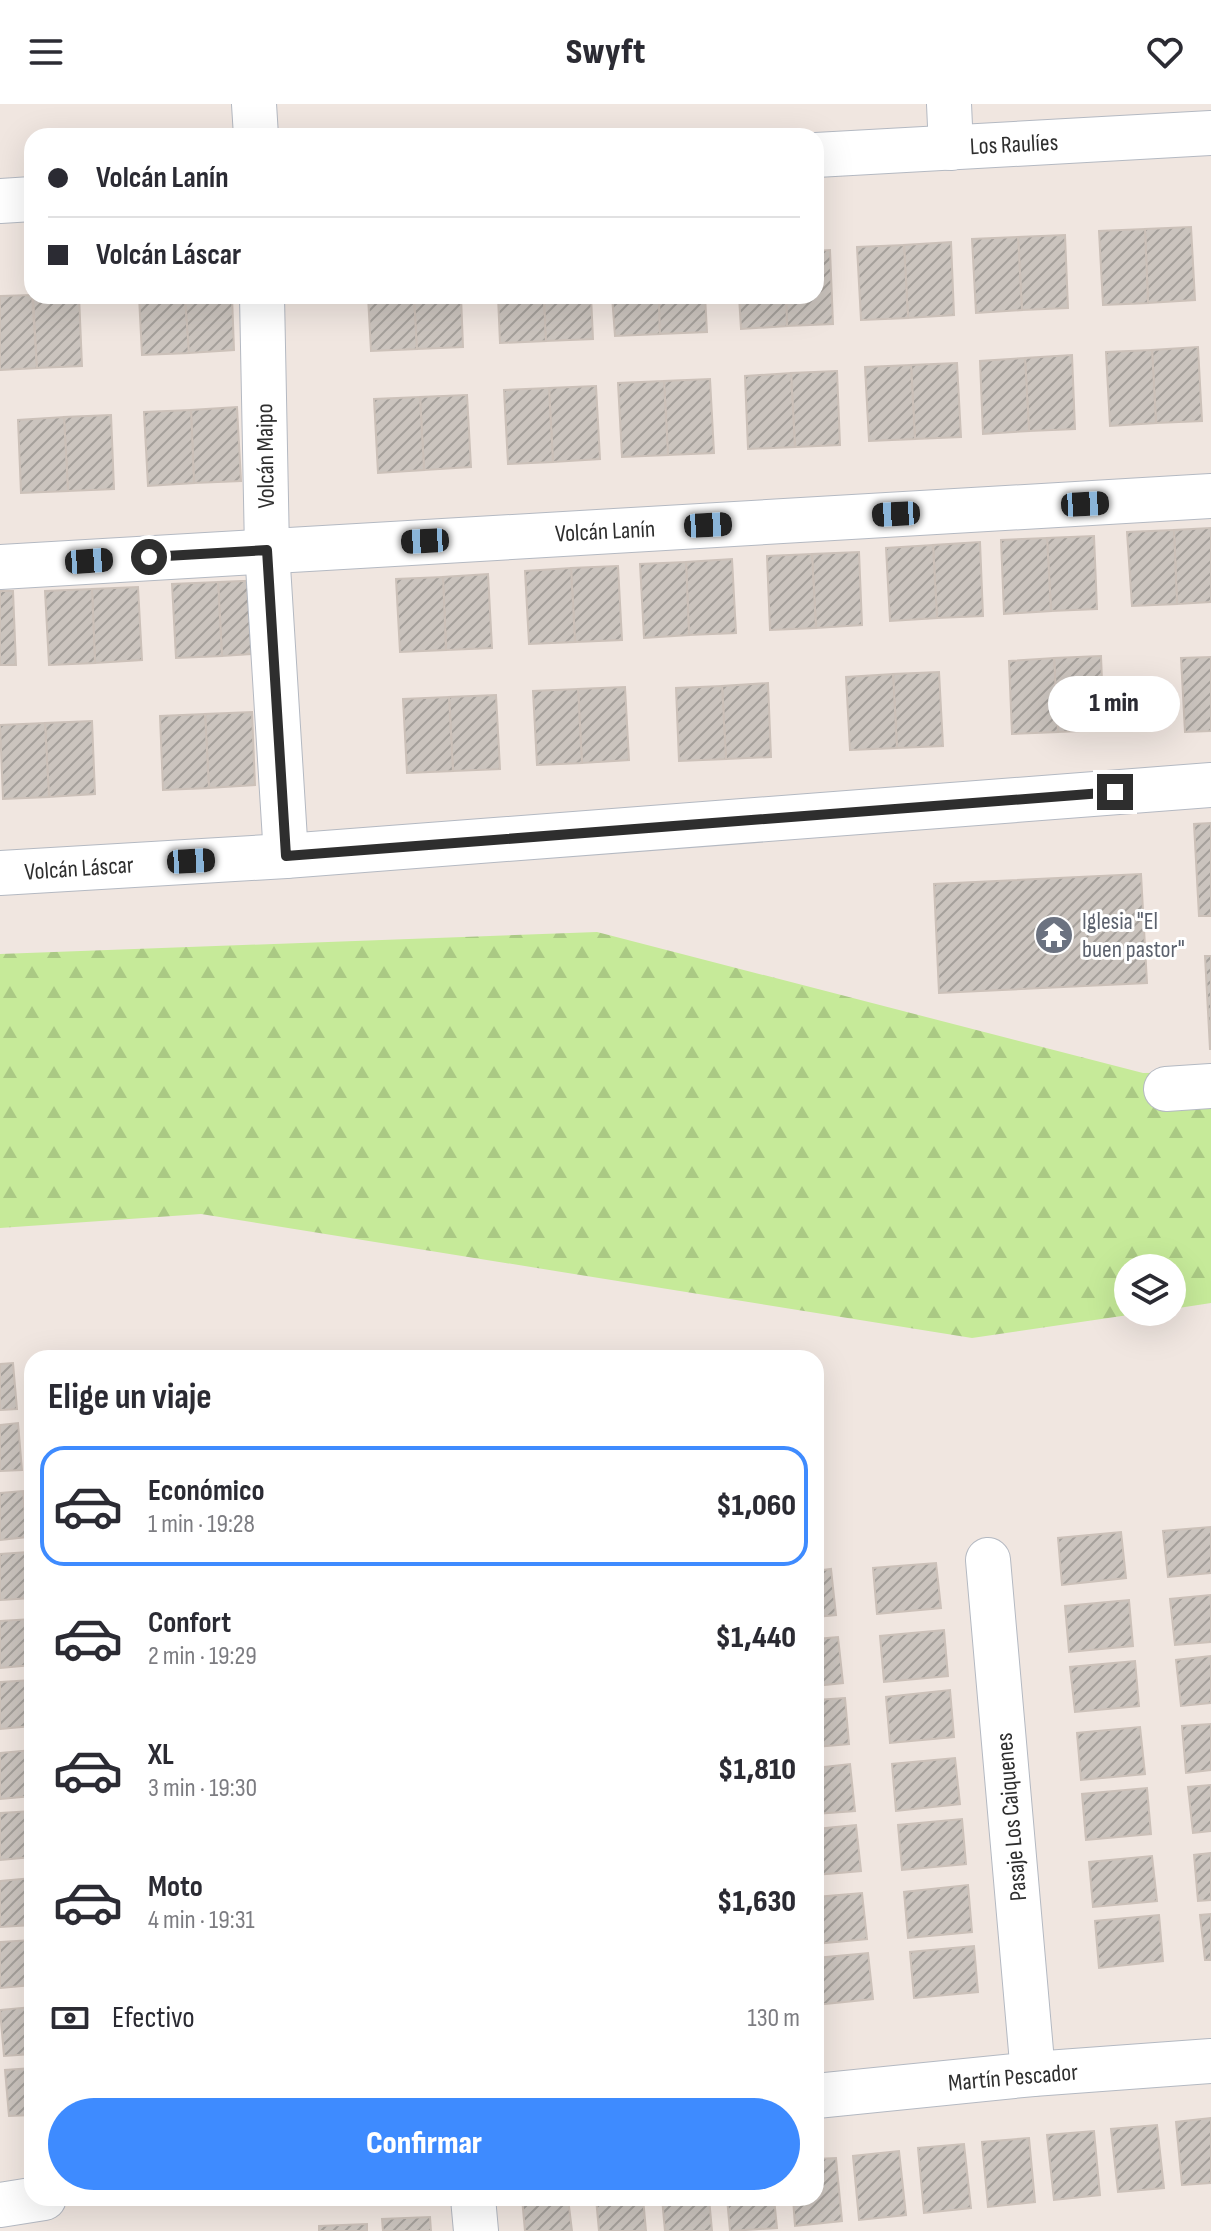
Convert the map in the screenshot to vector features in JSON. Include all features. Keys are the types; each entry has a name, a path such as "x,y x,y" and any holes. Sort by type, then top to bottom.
{"street":[{"path":"254,104 256,128"},
{"path":"949,104 951,148"},
{"name":"Los Raulíes","path":"824,155 1211,133"},
{"path":"0,201 24,200"},
{"name":"Volcán Maipo","path":"262,304 267,550 286,856"},
{"name":"Volcán Lanín","path":"0,567 1211,496"},
{"name":"Volcán Láscar","path":"0,873 286,856 1211,785"},
{"path":"1166,1089 1211,1086"},
{"name":"Pasaje Los Caiquenes","path":"988,1560 1033,2074"},
{"name":"Martín Pescador","path":"824,2095 1033,2074 1211,2061"},
{"path":"0,2205 24,2201"},
{"path":"474,2206 476,2231"}],"green space":[{"path":"597,932 1143,1073 1211,1072 1211,1303 1186,1307 1186,1254 1114,1254 1114,1317 972,1338 201,1214 0,1228 0,954"}],"building":[{"path":"1191,227 1195,300 1148,303 1145,229"},
{"path":"1145,229 1148,303 1103,305 1099,231"},
{"path":"1065,235 1068,308 1022,310 1018,237"},
{"path":"1018,237 1022,310 976,313 972,239"},
{"path":"951,242 954,315 908,318 904,245"},
{"path":"904,245 908,318 861,320 857,247"},
{"path":"824,250 830,250 833,324 787,326 786,304 824,304"},
{"path":"24,295 24,304 33,304 37,368 0,370 0,296"},
{"path":"33,304 79,304 82,366 37,368"},
{"path":"139,304 186,304 189,353 142,355"},
{"path":"186,304 232,304 234,350 189,353"},
{"path":"368,304 414,304 417,349 371,351"},
{"path":"414,304 461,304 463,347 417,349"},
{"path":"498,304 544,304 546,341 500,343"},
{"path":"544,304 591,304 593,339 546,341"},
{"path":"613,304 659,304 660,334 615,336"},
{"path":"659,304 705,304 707,332 660,334"},
{"path":"739,304 786,304 787,326 741,329"},
{"path":"1198,347 1202,421 1156,423 1152,350"},
{"path":"1152,350 1156,423 1110,426 1106,352"},
{"path":"1072,355 1075,429 1029,431 1025,358"},
{"path":"1025,358 1029,431 983,434 980,361"},
{"path":"957,363 961,437 915,439 911,365"},
{"path":"911,365 915,439 869,441 865,367"},
{"path":"837,371 840,445 795,447 791,373"},
{"path":"791,373 795,447 748,449 745,376"},
{"path":"710,379 714,453 668,455 664,381"},
{"path":"664,381 668,455 622,457 618,383"},
{"path":"596,386 600,459 553,462 549,388"},
{"path":"549,388 553,462 508,464 504,390"},
{"path":"467,395 471,467 424,470 420,397"},
{"path":"420,397 424,470 378,473 374,399"},
{"path":"237,407 241,481 194,483 191,410"},
{"path":"191,410 194,483 148,486 144,412"},
{"path":"111,415 114,489 68,491 64,417"},
{"path":"64,417 68,491 21,493 18,420"},
{"path":"1211,528 1211,602 1177,604 1174,530"},
{"path":"1174,530 1177,604 1132,606 1127,532"},
{"path":"1094,536 1097,609 1051,611 1047,538"},
{"path":"1047,538 1051,611 1004,614 1001,540"},
{"path":"980,542 983,616 937,618 933,545"},
{"path":"933,545 937,618 890,621 886,548"},
{"path":"859,552 862,625 816,628 812,554"},
{"path":"812,554 816,628 770,630 767,556"},
{"path":"732,559 736,633 689,635 686,562"},
{"path":"686,562 689,635 644,638 640,564"},
{"path":"618,566 622,640 575,642 571,568"},
{"path":"571,568 575,642 529,644 525,571"},
{"path":"488,574 492,648 446,650 443,577"},
{"path":"443,577 446,650 400,652 396,579"},
{"path":"265,580 268,653 222,656 218,582"},
{"path":"218,582 222,656 176,658 172,584"},
{"path":"138,587 142,660 95,663 92,589"},
{"path":"92,589 95,663 49,665 45,591"},
{"path":"0,591 13,591 16,665 0,665"},
{"path":"1101,656 1104,730 1058,732 1054,658"},
{"path":"1211,657 1211,731 1185,732 1181,658"},
{"path":"1054,658 1058,732 1012,734 1009,661"},
{"path":"939,672 943,746 897,748 893,674"},
{"path":"893,674 897,748 850,750 846,677"},
{"path":"768,683 771,757 726,759 722,686"},
{"path":"722,686 726,759 679,761 676,688"},
{"path":"625,687 629,760 582,763 578,689"},
{"path":"578,689 582,763 537,765 533,691"},
{"path":"496,695 500,769 453,771 449,697"},
{"path":"449,697 453,771 407,773 403,699"},
{"path":"252,712 255,785 209,788 205,714"},
{"path":"205,714 209,788 163,790 160,716"},
{"path":"92,721 95,794 49,797 45,723"},
{"path":"45,723 49,797 3,799 0,725"},
{"path":"1211,823 1211,916 1199,916 1194,824"},
{"path":"1141,874 1147,983 939,993 934,884"},
{"path":"1205,956 1211,956 1211,1049 1210,1049"},
{"path":"13,1363 17,1409 0,1410 0,1364"},
{"path":"18,1423 22,1470 0,1471 0,1425"},
{"path":"23,1491 24,1537 0,1540 0,1493"},
{"path":"1211,1527 1211,1573 1168,1577 1163,1531"},
{"path":"1121,1532 1126,1578 1062,1585 1058,1538"},
{"path":"24,1552 24,1598 0,1600 0,1554"},
{"path":"936,1563 941,1608 877,1614 873,1568"},
{"path":"831,1569 836,1615 824,1616 824,1570"},
{"path":"1211,1595 1211,1642 1175,1645 1170,1599"},
{"path":"1129,1600 1133,1646 1069,1652 1065,1606"},
{"path":"24,1620 24,1666 0,1668 0,1621"},
{"path":"944,1630 948,1676 884,1682 880,1636"},
{"path":"838,1637 843,1683 824,1685 824,1638"},
{"path":"1211,1656 1211,1703 1181,1706 1176,1660"},
{"path":"1135,1661 1139,1706 1075,1712 1070,1667"},
{"path":"24,1680 24,1727 0,1729 0,1682"},
{"path":"950,1690 954,1737 890,1743 886,1697"},
{"path":"845,1698 849,1744 824,1746 824,1699"},
{"path":"1211,1724 1211,1770 1186,1773 1182,1726"},
{"path":"1140,1727 1145,1774 1081,1780 1077,1733"},
{"path":"24,1751 24,1797 0,1799 0,1753"},
{"path":"955,1758 960,1804 896,1811 892,1764"},
{"path":"850,1764 855,1811 824,1813 824,1767"},
{"path":"1211,1785 1211,1831 1193,1833 1188,1787"},
{"path":"1147,1788 1151,1834 1086,1840 1082,1794"},
{"path":"24,1812 24,1858 0,1860 0,1813"},
{"path":"962,1819 966,1864 902,1870 898,1825"},
{"path":"856,1825 861,1871 824,1874 824,1828"},
{"path":"1211,1853 1211,1900 1198,1901 1194,1855"},
{"path":"1152,1856 1157,1901 1093,1907 1089,1862"},
{"path":"24,1879 24,1926 0,1927 0,1881"},
{"path":"968,1885 972,1932 908,1938 904,1892"},
{"path":"862,1893 867,1939 824,1943 824,1896"},
{"path":"1211,1914 1211,1960 1205,1960 1200,1915"},
{"path":"1159,1915 1163,1961 1099,1968 1095,1921"},
{"path":"24,1940 24,1986 0,1988 0,1942"},
{"path":"974,1946 978,1992 914,1998 910,1952"},
{"path":"868,1953 873,1999 824,2004 824,1957"},
{"path":"24,2008 24,2055 4,2056 0,2010"},
{"path":"24,2069 24,2115 9,2116 5,2070"},
{"path":"1211,2118 1211,2183 1182,2185 1176,2122"},
{"path":"1157,2125 1164,2188 1118,2192 1111,2129"},
{"path":"1094,2131 1100,2195 1054,2200 1047,2135"},
{"path":"1029,2138 1035,2202 988,2207 982,2142"},
{"path":"964,2144 971,2208 924,2213 918,2148"},
{"path":"899,2151 906,2215 859,2220 853,2156"},
{"path":"836,2158 842,2221 795,2226 794,2206 824,2206 824,2159"},
{"path":"523,2206 569,2206 572,2231 525,2231"},
{"path":"597,2206 644,2206 646,2231 599,2231"},
{"path":"663,2206 710,2206 712,2231 665,2231"},
{"path":"728,2206 775,2206 777,2228 730,2231"},
{"path":"430,2217 431,2231 383,2231 382,2219"},
{"path":"367,2224 367,2231 319,2231 319,2226"}],"place":[{"name":"Iglesia \"El buen pastor\"","path":"1054,935"}],"route":[{"path":"149,557 267,550 286,856 1115,792"}]}
